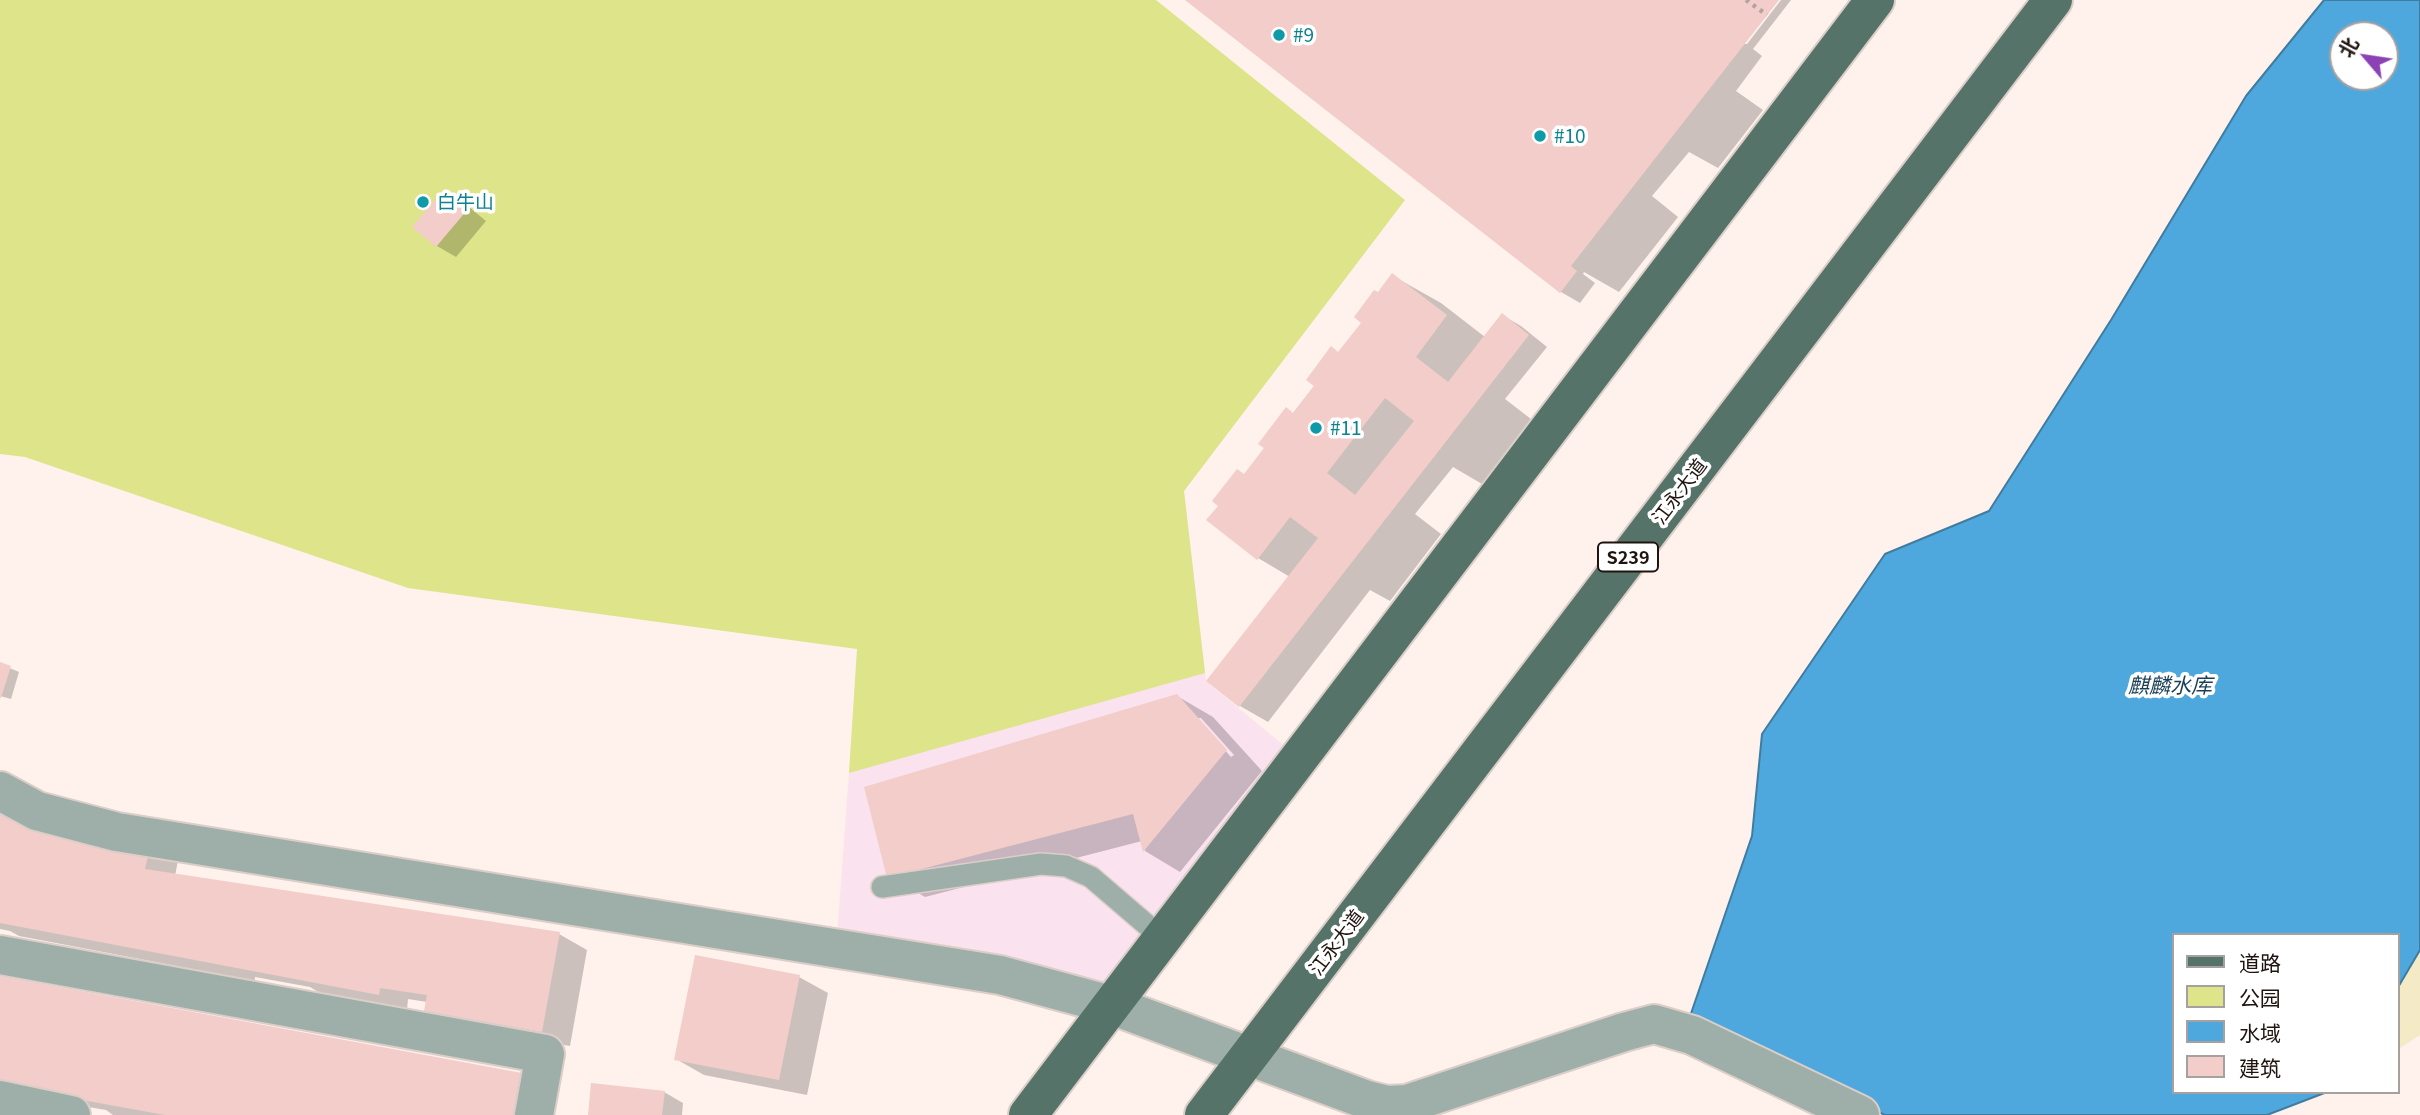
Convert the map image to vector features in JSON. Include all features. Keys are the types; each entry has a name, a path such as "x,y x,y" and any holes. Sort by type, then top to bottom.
{"main road":[{"path":"1028,1115 1875,0"},
{"name":"江永大道","path":"1204,1115 2053,0"}],"street":[{"path":"0,792 37,811 117,832 1000,975 1111,1006 1387,1105 1407,1104 1624,1031 1654,1024 1692,1035 1860,1115"},
{"path":"0,955 545,1054 534,1115"},
{"path":"0,1100 71,1115"}],"lane":[{"path":"882,887 1041,864 1066,866 1091,877 1162,938"}],"path":[{"path":"1746,0 1767,15"}],"shaded area":[{"path":"1184,491 1206,681 1299,758 1126,987 837,938 858,649"}],"green space":[{"path":"0,0 1156,0 1405,200 1184,491 1205,673 849,773 857,649 408,588 25,457 0,454"}],"sand":[{"path":"2420,950 2420,1035 2399,1049 2399,986"}],"water":[{"name":"麒麟水库","path":"2324,0 2420,0 2420,950 2399,986 2399,933 2172,933 2172,1094 2322,1094 2267,1115 1885,1115 1686,1028 1752,836 1762,734 1885,554 1989,511 2111,320 2246,96"}],"building":[{"path":"1185,0 1779,0 1571,266 1577,271 1560,293"},
{"path":"444,189 468,209 436,247 412,227"},
{"name":"#11","path":"1392,273 1447,315 1416,357 1448,382 1502,313 1529,335 1239,707 1206,681 1318,538 1290,517 1257,560 1206,520 1218,506 1212,501 1237,469 1244,474 1264,448 1258,444 1286,407 1293,413 1314,386 1306,380 1331,346 1338,352 1361,323 1354,317 1374,290 1378,292","holes":["1385,398 1414,421 1355,495 1327,473"]},
{"path":"0,662 11,666 1,698 0,698"},
{"path":"1177,694 1227,750 1143,852 1133,814 887,878 864,787"},
{"path":"0,809 152,838 145,869 560,932 542,1032 424,1011 427,995 380,988 379,995 0,923"},
{"path":"695,955 800,975 779,1080 674,1060"},
{"path":"0,976 522,1073 514,1115 165,1115 0,1085"},
{"path":"591,1083 665,1091 662,1115 588,1115"}],"place":[{"name":"#9","path":"1279,35"},
{"name":"#10","path":"1540,136"},
{"name":"白牛山","path":"423,202"},
{"name":"#11","path":"1316,428"}]}
